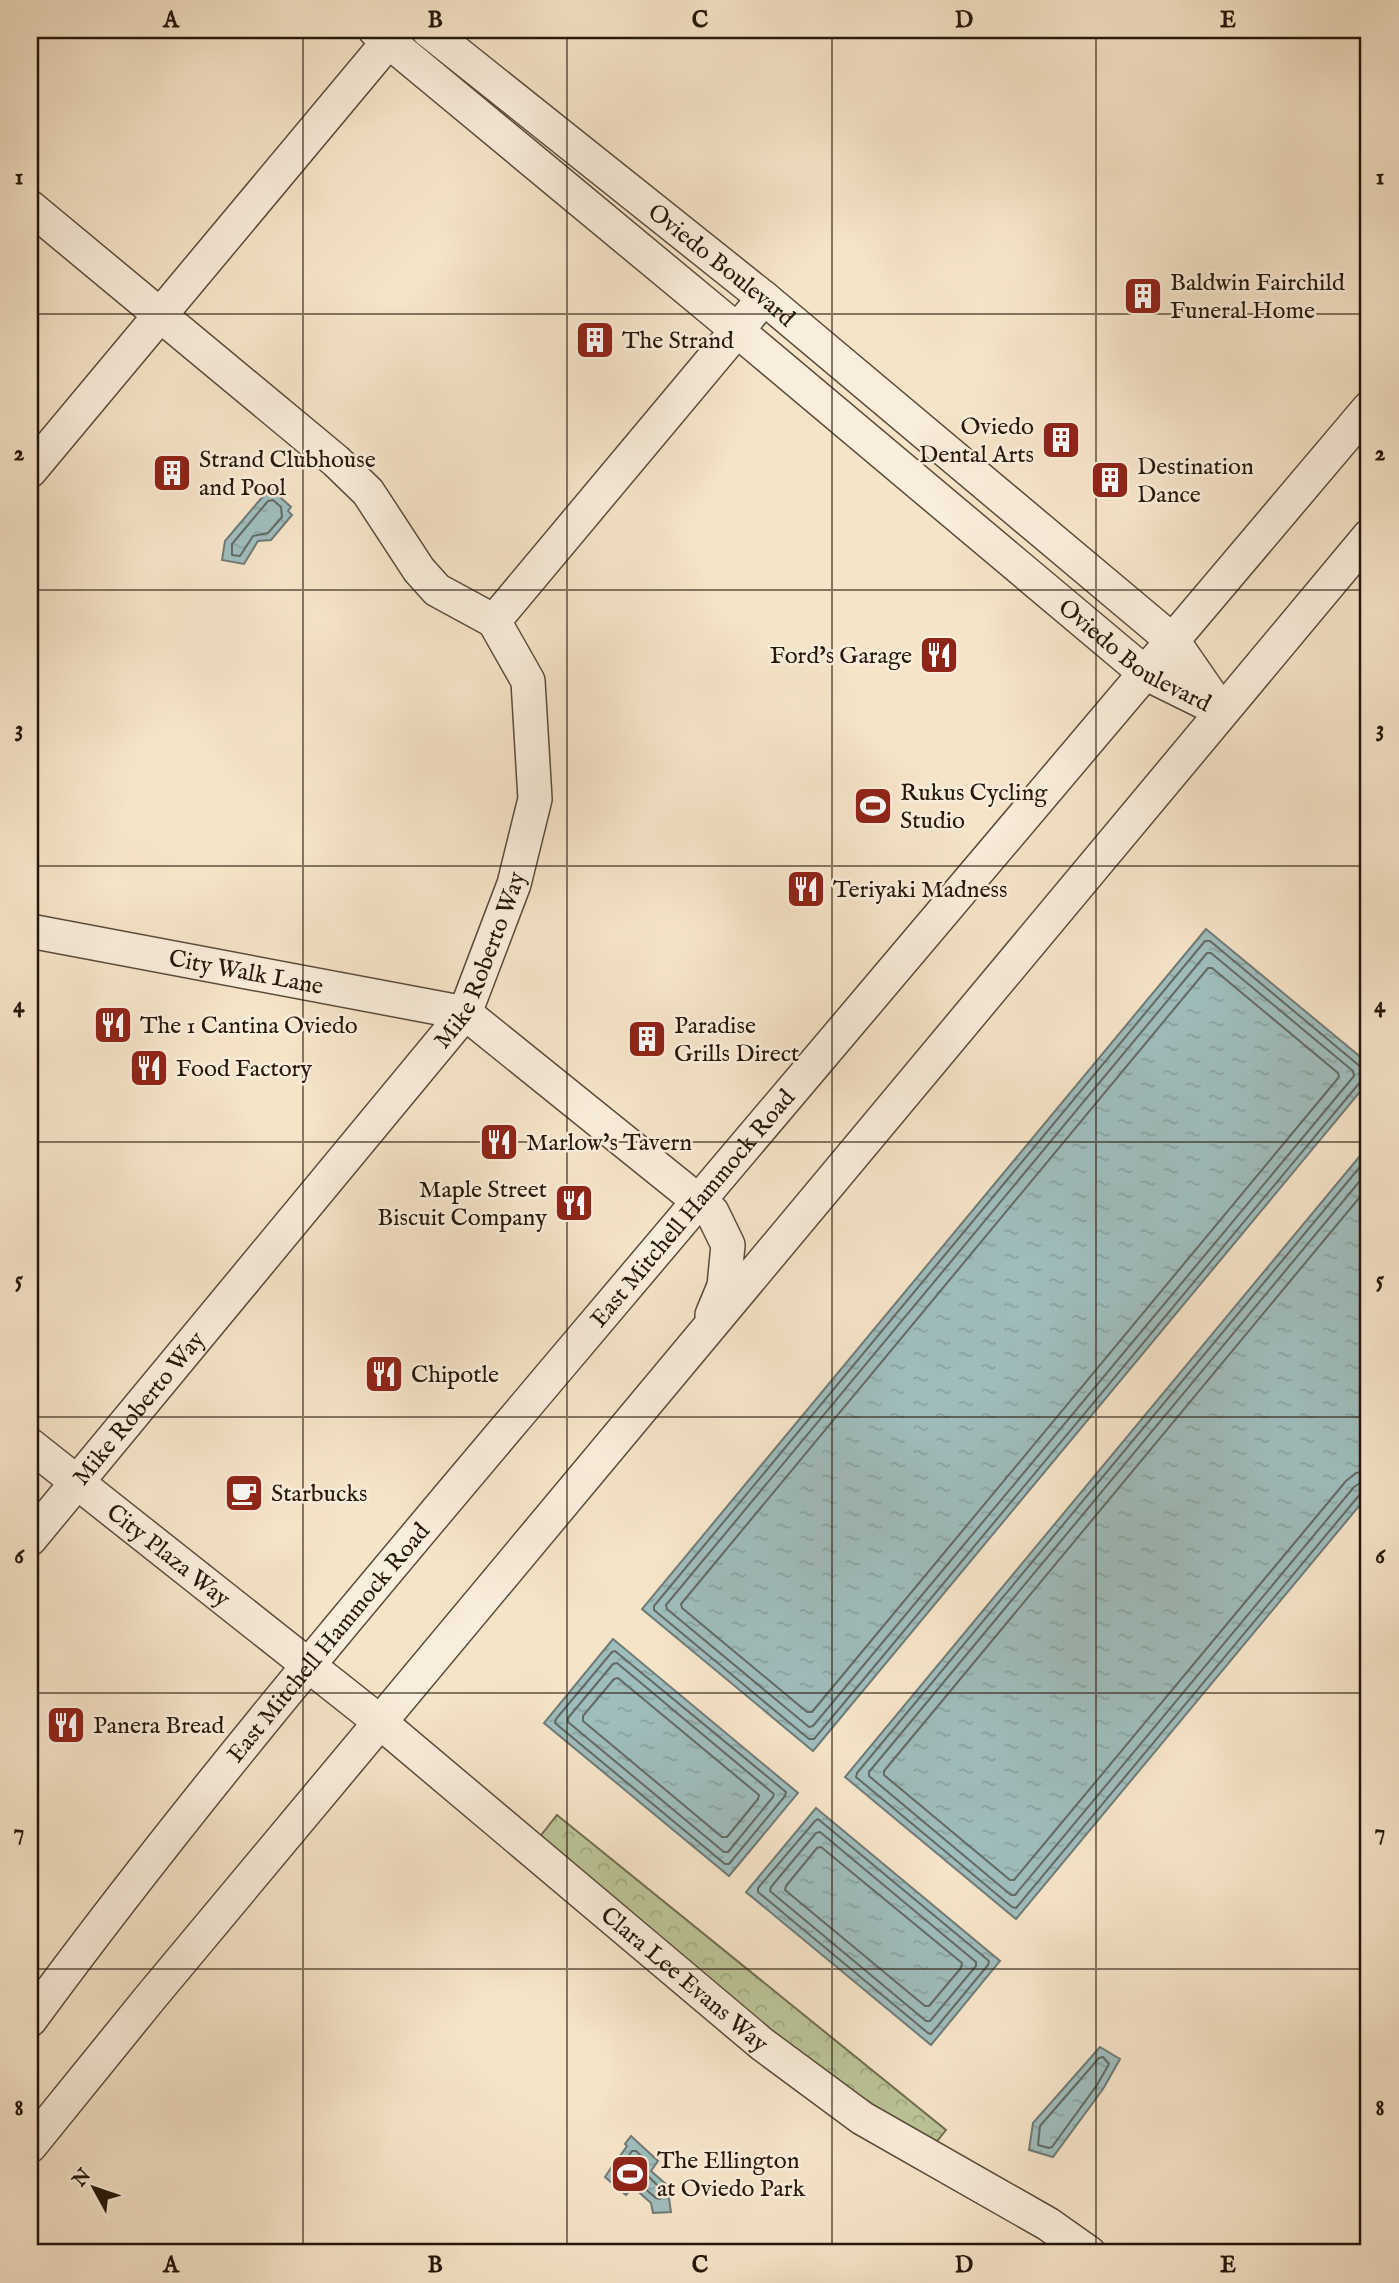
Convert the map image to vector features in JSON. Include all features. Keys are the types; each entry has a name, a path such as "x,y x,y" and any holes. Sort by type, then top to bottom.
{"street":[{"name":"Oviedo Boulevard","path":"428,30 764,298 1173,641 1222,711"},
{"name":"Oviedo Boulevard","path":"387,34 1145,673 1222,711"},
{"path":"30,471 387,34"},
{"path":"30,207 335,461 368,492 419,570 437,590 494,621 764,298"},
{"name":"East Mitchell Hammock Road","path":"30,2020 88,1941 307,1667 1369,408"},
{"path":"30,2146 150,1998 1369,536"},
{"name":"Mike Roberto Way","path":"30,1539 466,1013 514,884 534,799 528,681 494,621"},
{"name":"City Walk Lane","path":"30,931 466,1013"},
{"path":"466,1013 712,1212 728,1245 724,1286 706,1331"},
{"name":"City Plaza Way","path":"30,1445 307,1667"},
{"name":"Clara Lee Evans Way","path":"307,1667 380,1723 762,2044 862,2118 1048,2224 1089,2253"}],"green space":[{"path":"557,1815 946,2130 934,2145 868,2107 769,2034 538,1839"}],"water":[{"path":"270,488 291,507 288,511 292,515 271,540 258,541 244,564 222,560 225,541"},
{"path":"1206,929 1369,1064 1369,1081 813,1751 642,1609"},
{"path":"1369,1145 1369,1494 1016,1919 845,1777"},
{"path":"613,1639 798,1793 729,1876 544,1723"},
{"path":"816,1808 1000,1961 931,2045 746,1892"},
{"path":"1100,2047 1120,2059 1103,2089 1053,2157 1029,2150 1033,2123"},
{"name":"The Ellington at Oviedo Park","path":"631,2136 658,2161 651,2171 667,2185 671,2212 653,2213 651,2203 633,2187 626,2195 605,2177 613,2165 618,2169 622,2164 620,2156"}],"place":[{"name":"Baldwin Fairchild Funeral Home","path":"1143,296"},
{"name":"The Strand","path":"595,340"},
{"name":"Oviedo Dental Arts","path":"1061,440"},
{"name":"Strand Clubhouse and Pool","path":"172,473"},
{"name":"Destination Dance","path":"1110,480"},
{"name":"Ford's Garage","path":"939,655"},
{"name":"Rukus Cycling Studio","path":"873,806"},
{"name":"Teriyaki Madness","path":"806,889"},
{"name":"The 1 Cantina Oviedo","path":"113,1025"},
{"name":"Paradise Grills Direct","path":"647,1039"},
{"name":"Food Factory","path":"149,1068"},
{"name":"Marlow's Tavern","path":"499,1142"},
{"name":"Maple Street Biscuit Company","path":"574,1203"},
{"name":"Chipotle","path":"384,1374"},
{"name":"Starbucks","path":"244,1493"},
{"name":"Panera Bread","path":"66,1725"},
{"name":"The Ellington at Oviedo Park","path":"630,2174"}]}
